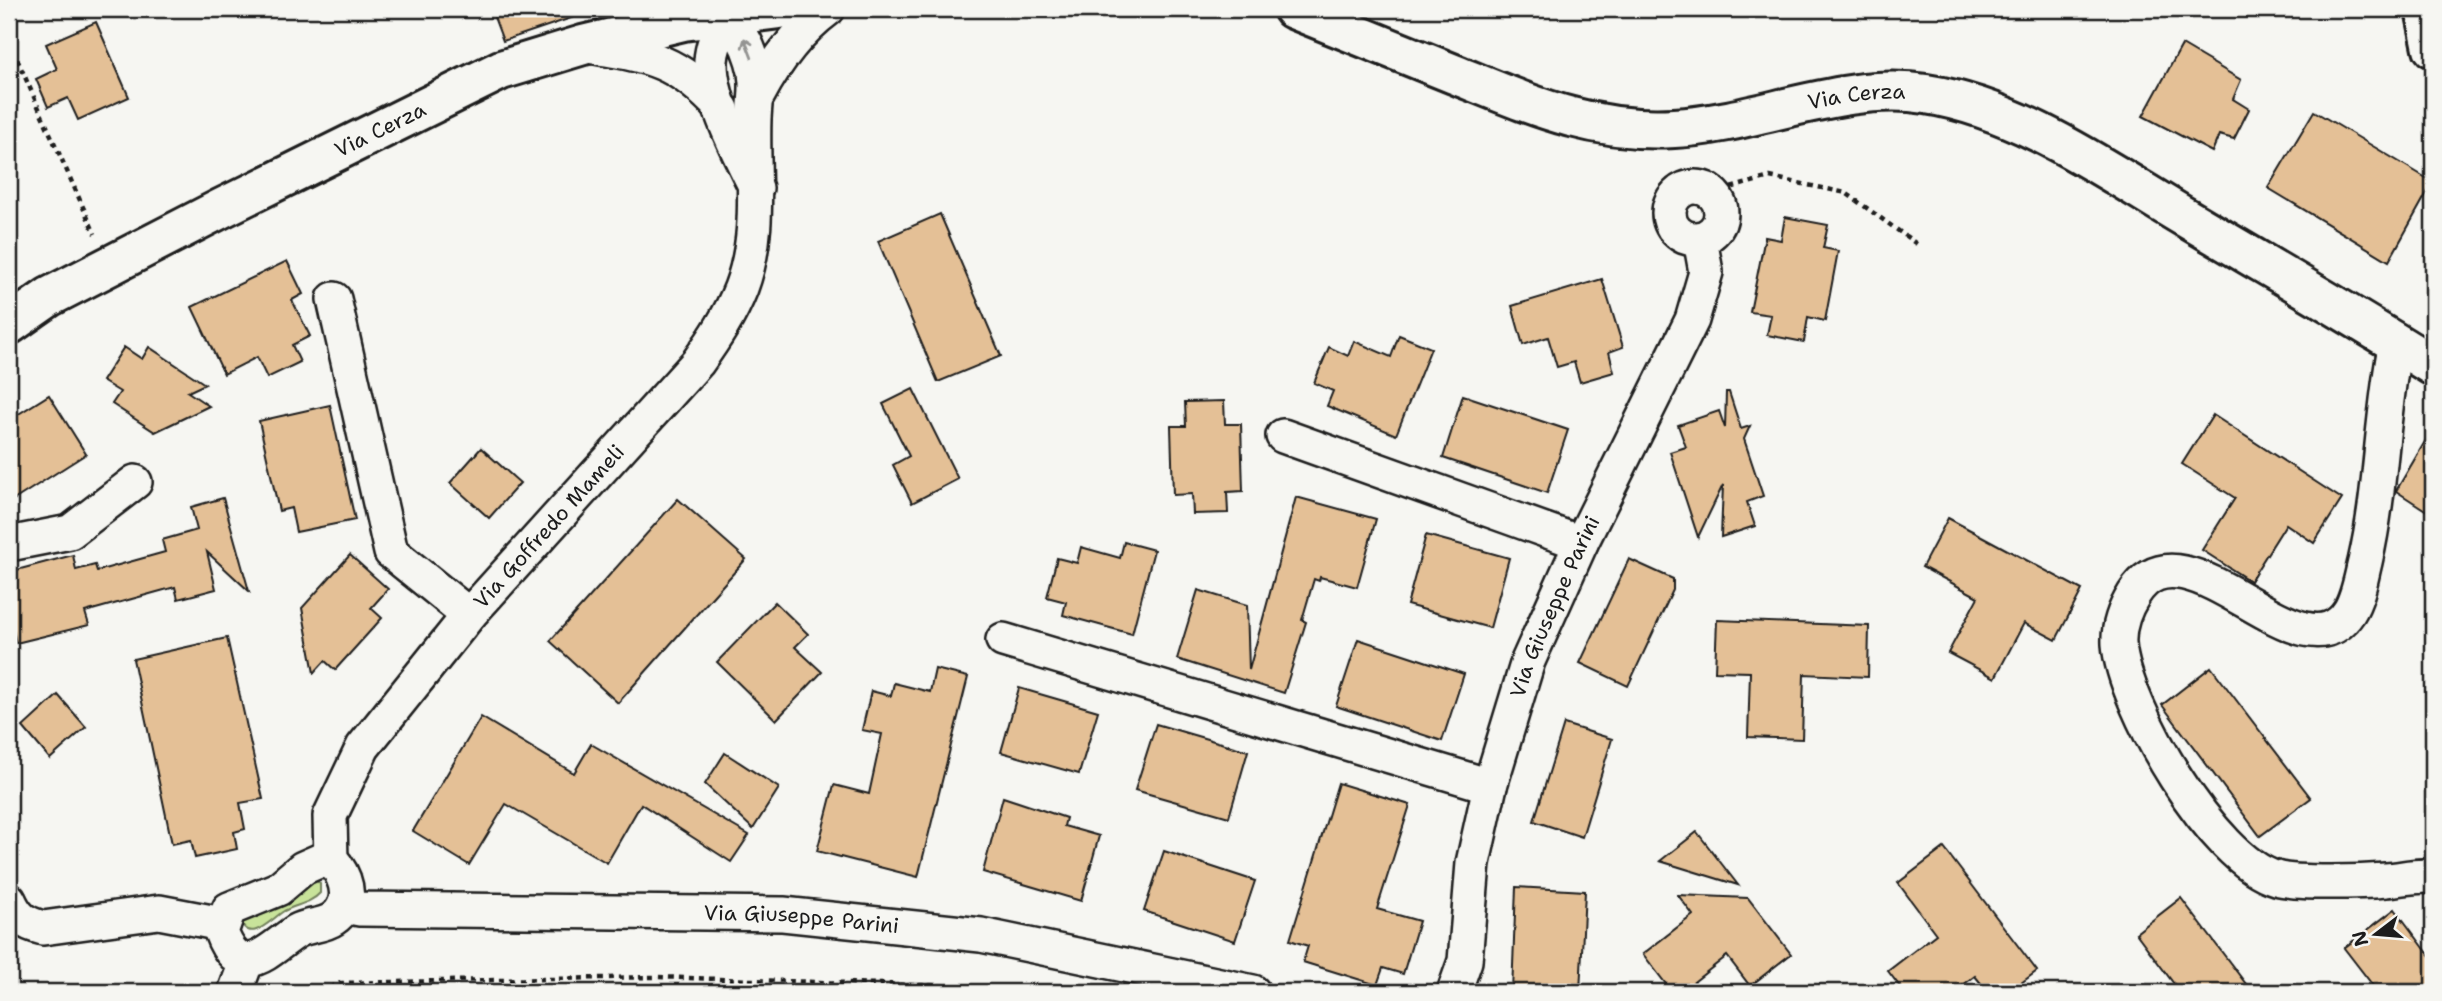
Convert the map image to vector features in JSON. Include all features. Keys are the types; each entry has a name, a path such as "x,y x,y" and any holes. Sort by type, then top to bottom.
{"main road":[{"name":"Via Cerza","path":"9,325 49,298 501,70 682,15 726,15 780,9"},
{"name":"Via Cerza","path":"1293,9 1558,116 1606,127 1675,128 1718,124 1854,96 1889,93 1925,94 1980,108 2031,130 2092,162 2433,366"},
{"path":"2425,9 2433,48"}],"street":[{"path":"758,95 776,61 812,21 828,9"},
{"path":"756,188 712,79 711,58 726,15 742,32 753,62 758,95"},
{"path":"583,44 643,55 672,65 703,88 723,110"},
{"name":"Via Goffredo Mameli","path":"331,862 330,816 363,747 469,615 698,362 726,321 741,287 753,244 756,188 754,118 758,95"},
{"name":"Via Giuseppe Parini","path":"1454,992 1465,961 1473,863 1490,786 1528,662 1581,542 1692,320 1706,272 1700,239 1688,239 1678,233 1671,224 1668,212 1679,192 1690,187 1702,187 1712,193"},
{"path":"334,299 391,552 469,615"},
{"path":"2390,339 2381,469 2369,544 2349,612 2336,625 2320,630 2296,627 2199,578 2179,571 2164,572 2148,578 2135,592 2120,624 2119,643 2134,697 2150,736 2168,767 2234,854 2254,869 2277,879 2373,881 2420,874 2433,877"},
{"path":"1283,436 1581,542"},
{"path":"9,544 70,532 135,482"},
{"path":"1003,640 1490,786"},
{"path":"312,862 331,862 345,880 348,889 344,906 333,920 303,928 269,954 247,960 229,948 221,932 229,909 278,889 312,862"},
{"name":"Via Giuseppe Parini","path":"344,906 360,909 783,914 981,935 1253,992"},
{"path":"15,921 43,928 159,912 222,924"},
{"path":"235,992 247,960"}],"path":[{"path":"9,41 109,267"},
{"path":"1712,193 1770,177 1846,193 1918,245"},
{"path":"321,992 340,983 654,977 945,986 991,992"}],"green space":[{"path":"313,877 320,884 320,893 316,897 284,911 254,931 244,926 240,918"}],"building":[{"path":"491,9 583,9 583,14 503,41"},
{"path":"96,22 129,97 78,120 68,98 48,107 36,79 57,69 46,44"},
{"path":"2182,45 2241,80 2233,99 2249,109 2234,139 2219,135 2212,152 2143,116"},
{"path":"2314,111 2433,182 2389,261 2268,188"},
{"path":"940,214 1001,356 938,382 878,241"},
{"path":"1785,217 1828,225 1823,248 1838,251 1825,321 1808,317 1804,342 1767,335 1771,315 1750,312 1765,237 1781,240"},
{"path":"287,261 303,294 292,300 310,336 292,345 300,362 267,378 257,357 224,374 192,307"},
{"path":"1602,279 1623,347 1609,352 1614,372 1580,382 1574,362 1557,367 1548,337 1523,345 1512,306"},
{"path":"1399,335 1431,348 1396,435 1327,406 1333,391 1314,383 1329,347 1348,356 1354,341 1391,357"},
{"path":"124,347 142,359 149,347 205,384 188,392 209,406 155,432 112,404 120,392 102,381"},
{"path":"913,389 958,479 912,503 893,465 909,456 883,404"},
{"path":"1726,392 1729,392 1741,429 1750,426 1744,439 1763,496 1747,502 1755,526 1721,537 1723,485 1698,537 1670,452 1686,447 1678,425 1719,411 1725,428"},
{"path":"49,395 86,454 9,503 9,420"},
{"path":"1463,395 1568,430 1547,493 1443,458"},
{"path":"1224,401 1225,424 1241,424 1243,491 1227,492 1228,513 1193,514 1192,494 1173,495 1171,426 1186,426 1185,402"},
{"path":"330,405 355,520 296,532 291,508 279,511 259,421"},
{"path":"2213,415 2342,499 2314,543 2286,524 2250,581 2202,550 2235,498 2182,464"},
{"path":"2433,428 2433,515 2396,491"},
{"path":"481,448 520,483 489,518 450,483"},
{"path":"1296,497 1376,519 1357,587 1320,577 1319,581 1314,579 1302,620 1306,622 1284,693 1177,659 1198,590 1247,605 1249,670"},
{"path":"223,498 249,591 207,552 216,589 178,599 175,587 85,612 89,625 16,643 13,629 9,630 9,572 73,555 76,570 95,565 97,571 165,552 162,540 197,530 191,507"},
{"path":"678,499 746,559 618,703 550,641"},
{"path":"1948,518 2082,590 2056,640 2024,623 1995,678 1948,653 1978,597 1922,567"},
{"path":"1426,535 1509,558 1490,628 1407,605"},
{"path":"1124,542 1154,550 1132,634 1063,615 1066,602 1047,597 1057,558 1077,563 1081,547 1120,558"},
{"path":"350,555 388,589 371,608 382,618 335,670 325,661 314,673 302,608"},
{"path":"1629,559 1673,579 1673,590 1628,686 1580,663"},
{"path":"775,602 808,634 795,647 822,672 776,720 717,662"},
{"path":"1717,620 1869,626 1868,677 1804,674 1802,739 1748,737 1750,672 1715,671"},
{"path":"227,638 263,799 240,803 245,829 234,832 237,849 195,858 191,840 172,844 133,659"},
{"path":"1358,639 1464,674 1442,741 1336,706"},
{"path":"2211,667 2311,798 2260,836 2162,705"},
{"path":"935,669 968,677 918,877 817,851 834,785 869,794 882,734 862,730 871,691 891,696 894,683 930,692"},
{"path":"1019,688 1098,711 1079,774 1001,752"},
{"path":"58,695 86,727 50,759 23,727"},
{"path":"481,717 574,773 591,744 749,835 731,862 641,804 607,863 506,804 469,865 413,831"},
{"path":"1156,724 1248,751 1229,817 1135,790"},
{"path":"1564,724 1612,739 1582,837 1534,821"},
{"path":"725,753 779,788 753,829 705,784"},
{"path":"1338,783 1410,805 1377,909 1419,921 1403,974 1383,968 1377,985 1303,962 1308,946 1290,940"},
{"path":"1003,797 1066,818 1064,826 1099,836 1081,901 983,872"},
{"path":"1697,832 1738,885 1660,861"},
{"path":"1944,848 2037,971 2009,992 1988,992 1975,976 1954,992 1904,992 1888,971 1936,934 1898,883"},
{"path":"1164,851 1255,881 1235,941 1144,911"},
{"path":"1516,887 1585,891 1580,992 1512,992"},
{"path":"1678,895 1748,898 1791,954 1750,986 1727,956 1681,992 1672,992 1643,954 1693,915"},
{"path":"2181,898 2252,992 2180,992 2136,933"},
{"path":"2395,909 2433,960 2433,992 2378,992 2344,948"}]}
